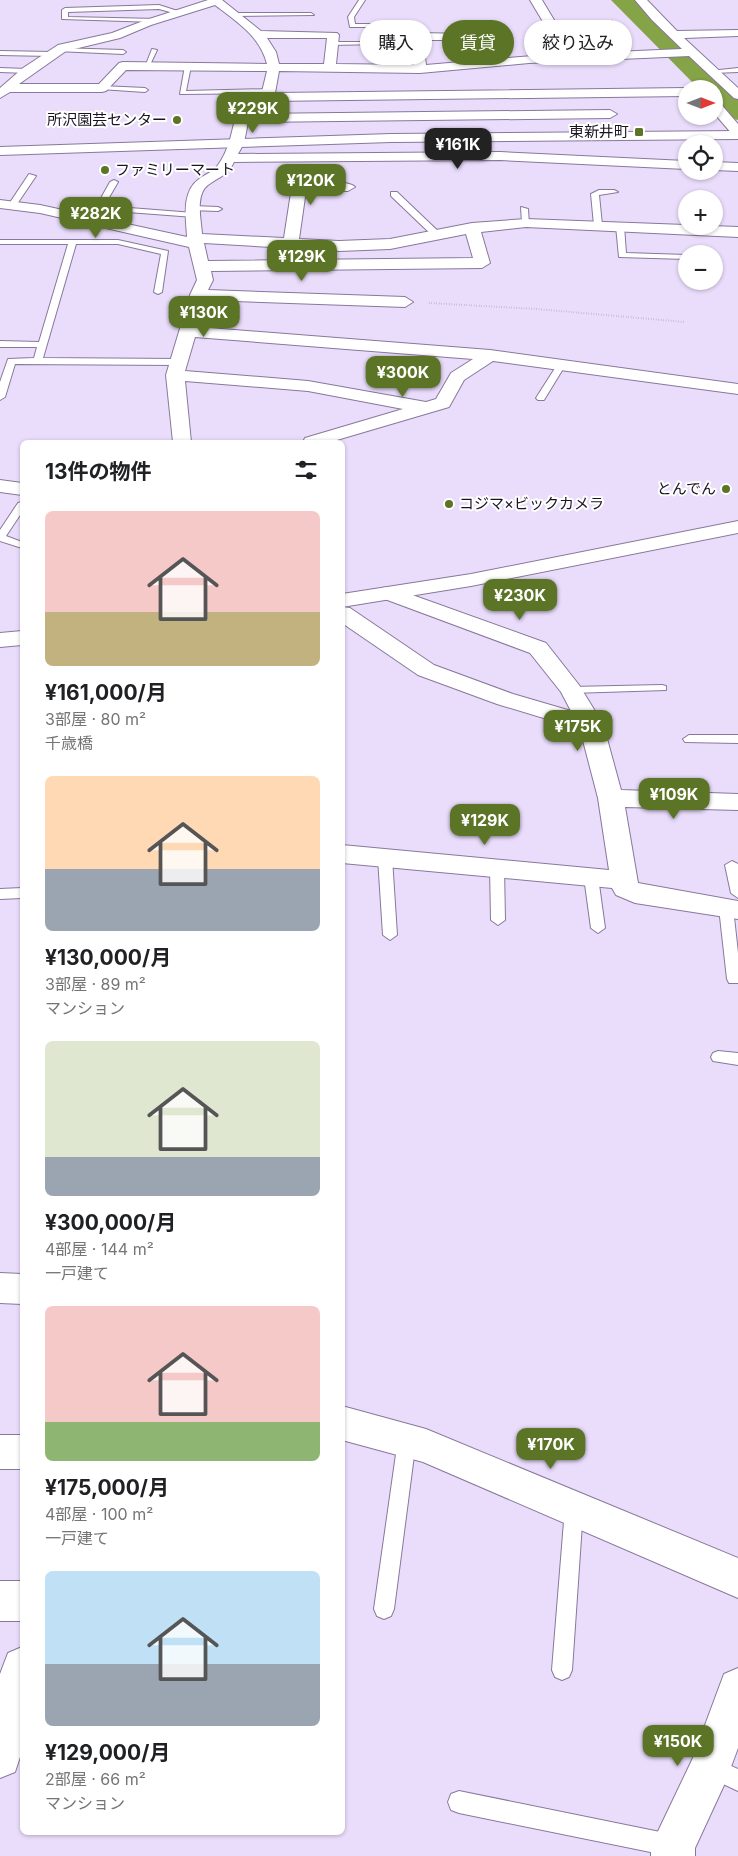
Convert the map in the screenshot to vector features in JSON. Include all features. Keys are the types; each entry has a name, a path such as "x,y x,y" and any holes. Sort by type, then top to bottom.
{"street":[{"path":"536,0 548,20"},
{"path":"641,0 690,52 736,91"},
{"path":"2,92 54,52 116,36 156,20 216,1 239,18 272,52 274,66 269,94"},
{"path":"674,35 738,33"},
{"path":"256,34 332,34 330,68"},
{"path":"420,69 417,37 442,37"},
{"path":"632,55 690,52"},
{"path":"2,92 102,88 122,66 274,66 420,69 467,65"},
{"path":"182,440 177,368 198,294 205,280 196,241 195,192 202,184 222,170 237,143 243,114 269,94 678,92"},
{"path":"242,118 610,114"},
{"path":"723,116 738,133"},
{"path":"0,151 391,138 738,133"},
{"path":"229,158 500,156 678,165"},
{"path":"723,166 738,167"},
{"path":"292,244 299,186 348,187"},
{"path":"6,205 40,209 85,221 196,241 292,244 390,244 438,236 525,216 598,225 738,232"},
{"path":"202,266 482,263 472,228"},
{"path":"198,294 405,302"},
{"path":"189,331 490,355 738,389"},
{"path":"319,440 443,403 457,377 490,355"},
{"path":"177,368 308,386 428,408"},
{"path":"0,486 20,489"},
{"path":"345,601 471,580 738,527"},
{"path":"390,593 538,648 571,690 591,724 611,798 625,888 635,894 734,904"},
{"path":"345,615 426,670 505,699 591,724"},
{"path":"0,640 20,638"},
{"path":"611,798 738,802"},
{"path":"345,854 624,880"},
{"path":"0,1288 20,1288"},
{"path":"345,1424 407,1440 574,1508 738,1578"},
{"path":"0,1452 20,1452"},
{"path":"0,1601 20,1601"},
{"path":"0,1757 20,1675"},
{"path":"673,1851 724,1774 738,1688"}],"lane":[{"path":"360,26 352,26 351,17 362,0"},
{"path":"156,20 65,19 65,10 159,7 181,13"},
{"path":"239,18 311,15"},
{"path":"239,18 298,22"},
{"path":"332,44 360,44"},
{"path":"147,66 154,50"},
{"path":"0,53 123,52"},
{"path":"188,66 182,93 269,94"},
{"path":"0,70 27,71"},
{"path":"713,71 738,70"},
{"path":"102,88 145,90"},
{"path":"6,205 20,190 25,188 32,176"},
{"path":"85,221 99,208 114,182"},
{"path":"598,225 595,194 599,192 614,192"},
{"path":"394,194 438,236"},
{"path":"99,208 194,211 218,209"},
{"path":"620,226 622,255 678,257"},
{"path":"0,242 118,242 165,253 158,292"},
{"path":"38,362 74,242"},
{"path":"657,256 658,268"},
{"path":"0,344 42,345"},
{"path":"0,398 12,362 177,368"},
{"path":"542,398 562,364"},
{"path":"20,508 0,538 20,544"},
{"path":"571,690 662,688"},
{"path":"689,739 738,739"},
{"path":"385,858 390,935"},
{"path":"732,865 734,979"},
{"path":"497,868 498,920"},
{"path":"591,877 598,928"},
{"path":"0,894 20,893"},
{"path":"718,1057 738,1059"},
{"path":"384,1609 407,1440"},
{"path":"562,1670 574,1508"},
{"path":"459,1802 673,1851"}],"path":[{"path":"405,302 527,308 685,322"}],"waterway":[{"path":"623,0 738,112"}],"place":[{"name":"所沢園芸センター","path":"177,120"},
{"name":"東新井町","path":"639,132"},
{"name":"ファミリーマート","path":"105,170"},
{"name":"とんでん","path":"726,489"},
{"name":"コジマ×ビックカメラ","path":"449,504"}]}
